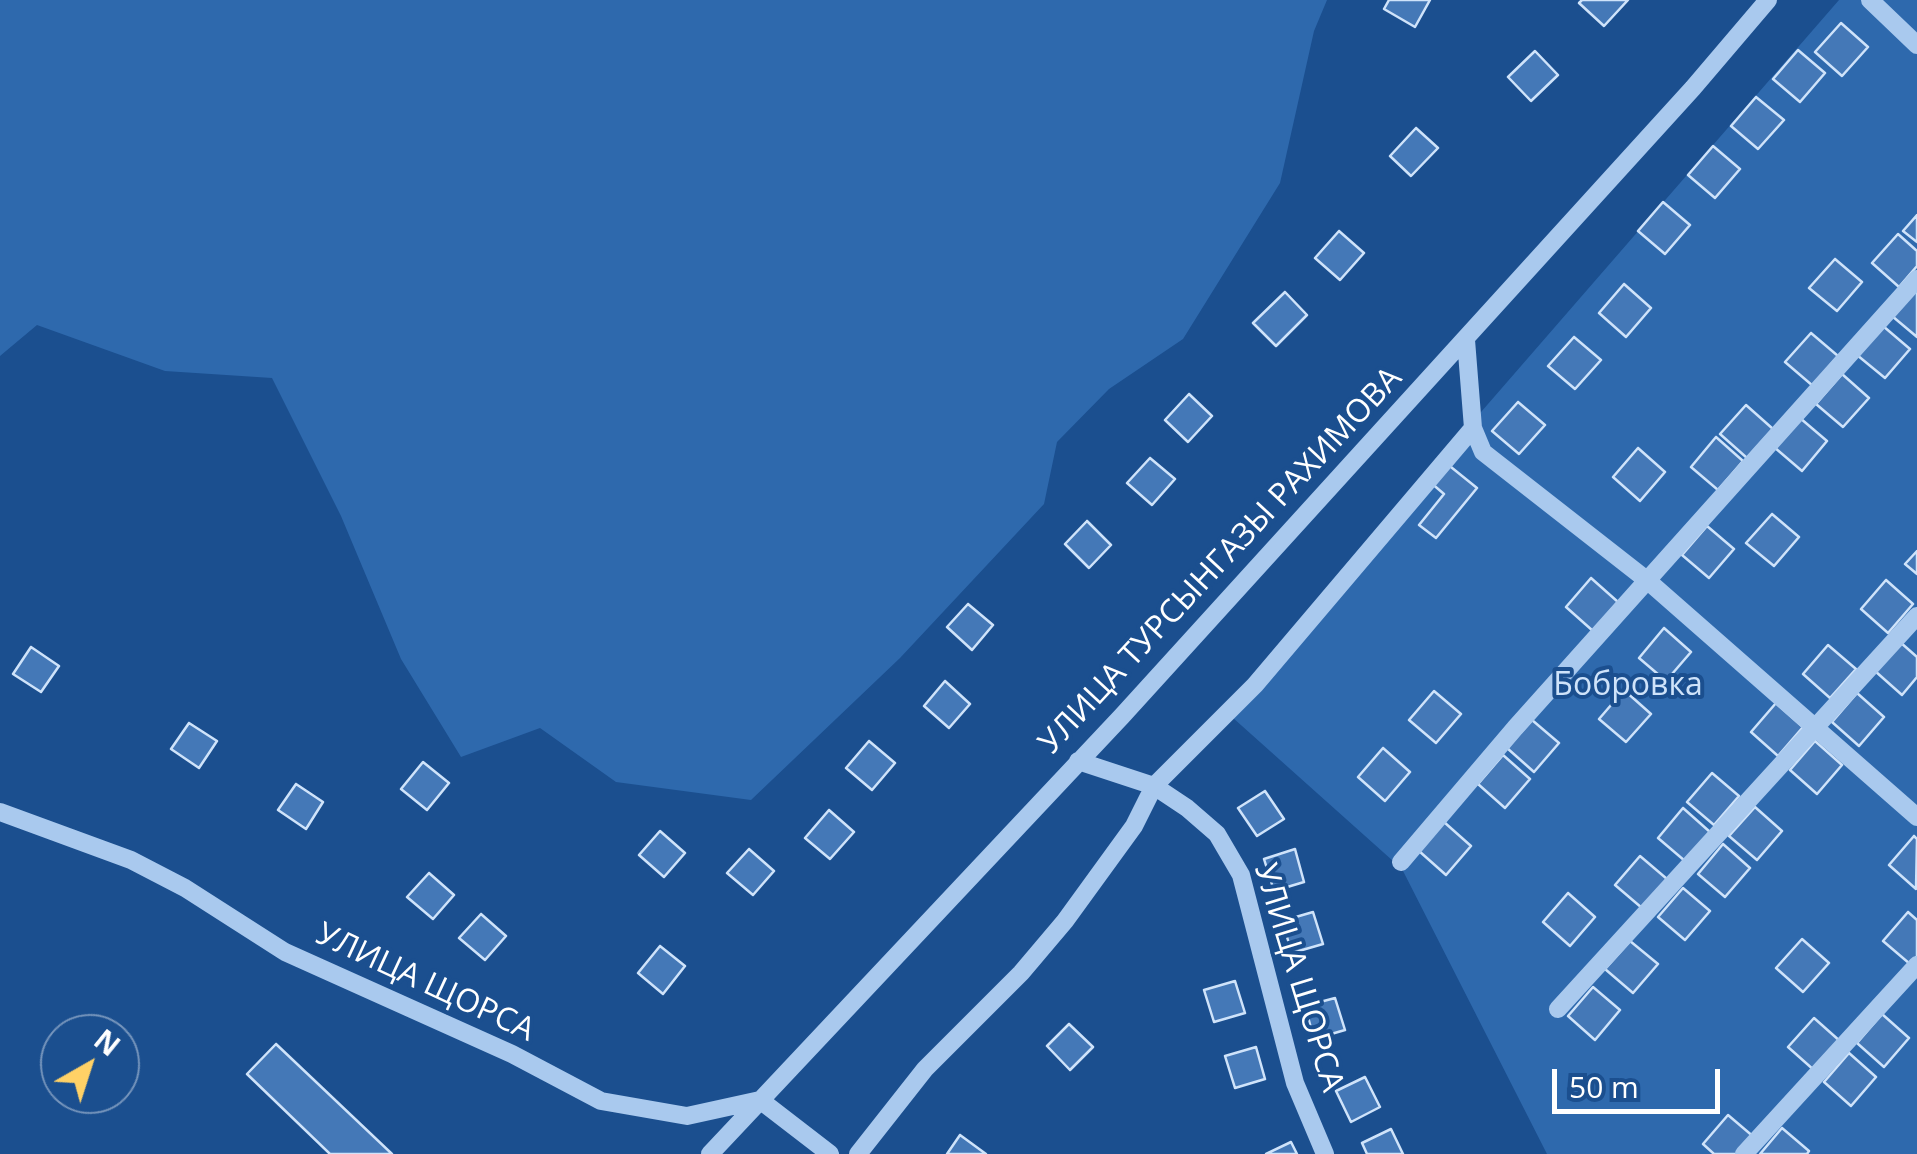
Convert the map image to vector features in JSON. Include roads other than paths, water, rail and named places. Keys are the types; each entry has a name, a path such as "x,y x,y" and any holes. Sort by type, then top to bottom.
{"street":[{"name":"УЛИЦА ТУРСЫНГАЗЫ РАХИМОВА","path":"710,1154 1466,340 1768,0"},
{"path":"1870,0 1917,45"},
{"path":"1402,862 1515,728 1917,279"},
{"path":"1466,340 1473,428 1483,452 1648,581 1917,817"},
{"path":"858,1154 925,1069 1021,973 1065,921 1134,826 1154,786 1254,685 1473,428"},
{"path":"1558,1009 1917,616"},
{"name":"УЛИЦА ЩОРСА","path":"1078,760 1154,786 1217,834 1241,875 1295,1083 1325,1154"},
{"name":"УЛИЦА ЩОРСА","path":"0,812 131,860 185,888 285,952 479,1038 602,1101 686,1116 760,1100"},
{"path":"1744,1154 1917,964"},
{"path":"760,1100 830,1154"}],"park label":[{"name":"Бобровка","path":"1628,686"}]}
